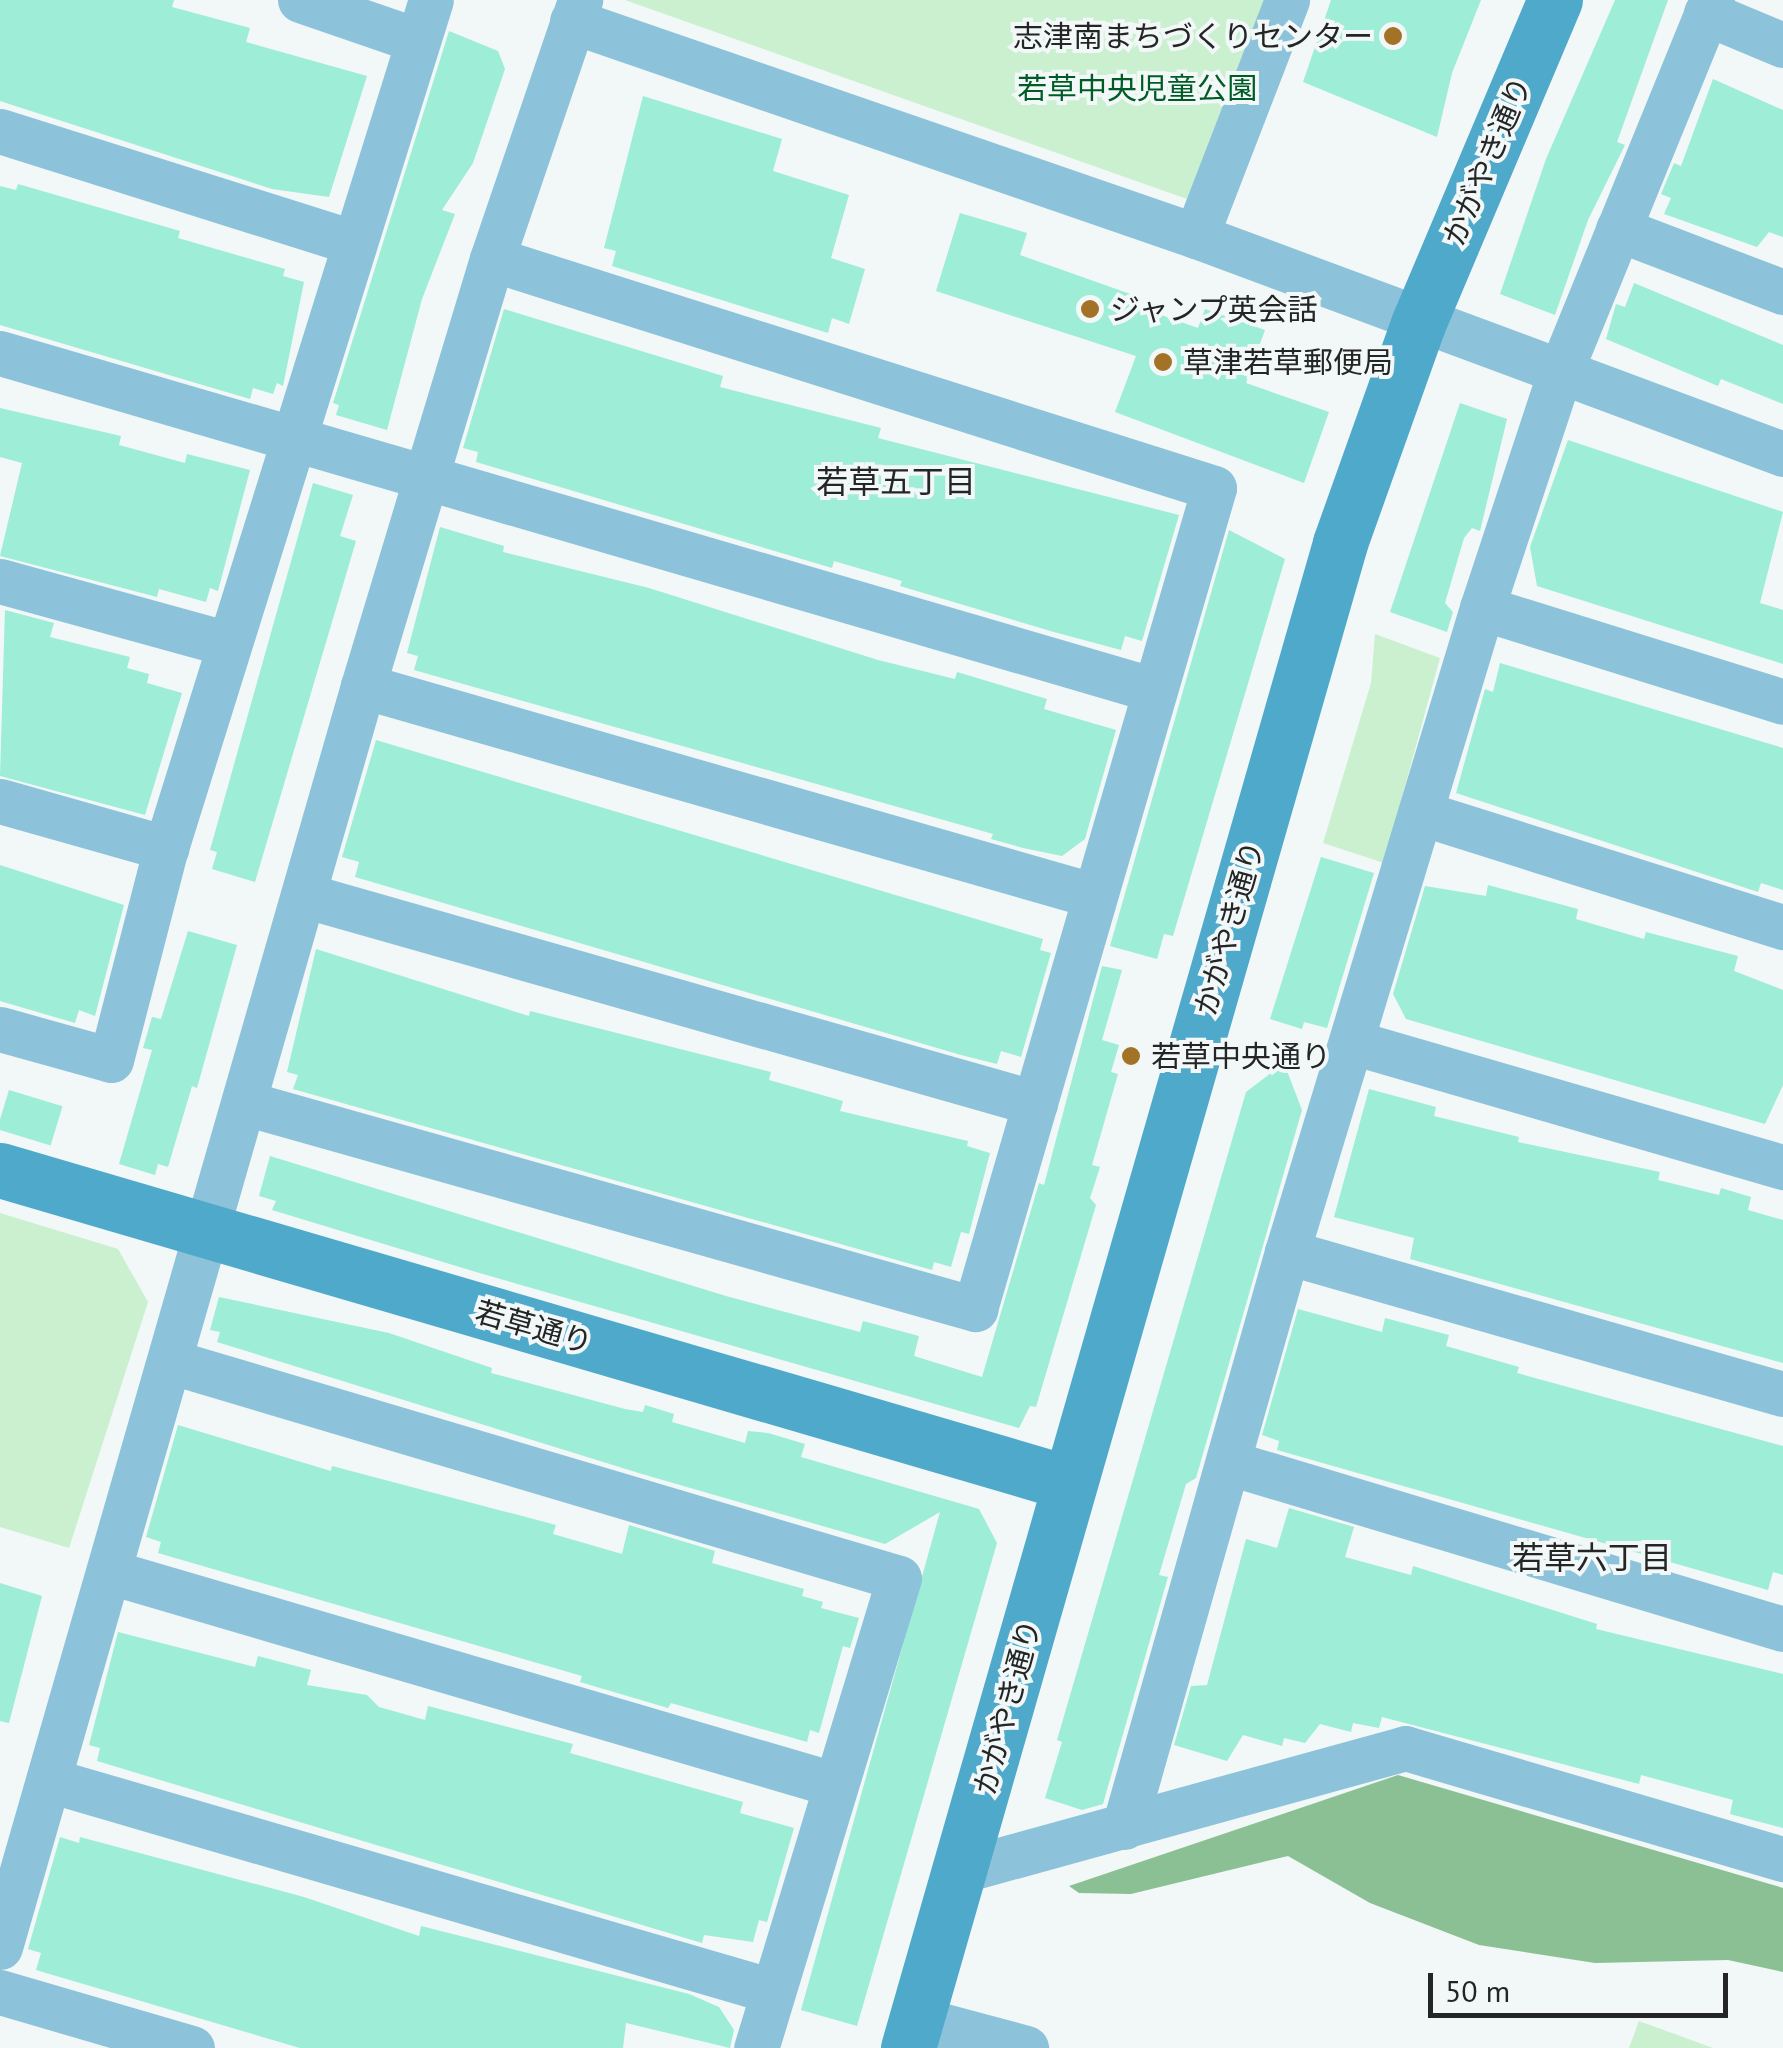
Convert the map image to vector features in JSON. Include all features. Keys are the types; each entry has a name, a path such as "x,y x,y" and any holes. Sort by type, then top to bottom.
{"street":[{"path":"0,1030 111,1060 166,848 424,20 300,0"},
{"path":"1196,236 1287,0"},
{"name":"かがやき通り","path":"913,2033 963,1870 1068,1483 1340,543 1418,324 1555,0"},
{"path":"1124,1828 1287,1252 1482,608 1559,375 1709,6 1783,45"},
{"path":"0,1947 172,1362 363,686 492,259 576,11 1196,236 1418,324 1783,454"},
{"path":"0,131 353,242"},
{"path":"1618,229 1783,292"},
{"path":"245,1103 975,1309 1092,895 1214,488 492,259"},
{"path":"0,352 1155,690"},
{"path":"0,581 228,644"},
{"path":"1482,608 1783,702"},
{"path":"363,686 1092,895"},
{"path":"0,801 166,848"},
{"path":"1421,813 1783,927"},
{"path":"306,896 1035,1103"},
{"path":"1352,1042 1783,1168"},
{"name":"若草通り","path":"0,1170 1068,1483"},
{"path":"1287,1252 1783,1394"},
{"path":"172,1362 899,1578 833,1784 756,2048"},
{"path":"1230,1463 1783,1628"},
{"path":"110,1572 833,1784"},
{"path":"963,1870 1405,1748 1783,1859"},
{"path":"49,1780 772,1991"},
{"path":"0,1992 192,2048"},
{"path":"913,2033 1026,2048"}],"green space":[{"name":"若草中央児童公園","path":"625,0 1268,0 1187,199"},
{"path":"1375,634 1440,658 1384,863 1323,843 1371,683"},
{"path":"0,1213 118,1249 148,1302 69,1548 0,1527"},
{"path":"1398,1775 1783,1888 1783,1972 1728,1960 1595,1963 1479,1945 1370,1903 1288,1856 1131,1894 1079,1893 1069,1886"},
{"path":"1639,2021 1713,2048 1629,2048"}],"building":[{"path":"0,0 174,0 172,7 250,28 246,42 367,76 329,197 272,189 0,101"},
{"name":"志津南まちづくりセンター","path":"1331,0 1481,0 1452,73 1437,137 1303,82"},
{"path":"1615,0 1668,0 1617,142 1625,145 1588,220 1555,315 1500,294 1546,159"},
{"path":"449,31 498,51 505,69 473,163 442,210 455,214 422,299 387,430 336,415 339,405 333,403"},
{"path":"1713,79 1783,110 1783,237 1769,232 1757,247 1664,214 1671,198 1661,194 1674,163 1681,166"},
{"path":"643,96 782,139 773,171 849,195 831,258 865,269 849,324 832,318 828,333 612,266 616,251 604,248"},
{"path":"18,184 180,231 178,238 285,269 283,276 304,282 283,386 277,383 273,394 253,388 250,399 0,325 0,186 16,190"},
{"path":"960,213 1027,233 1020,255 1136,296 1133,305 1198,328 1205,309 1265,330 1246,383 1329,412 1304,483 1115,412 1136,356 936,291"},
{"path":"1634,283 1783,345 1783,404 1721,379 1718,386 1606,339 1616,304 1625,307"},
{"path":"504,309 723,376 720,387 881,428 878,438 1179,515 1142,641 1125,636 1121,650 1054,632 900,586 902,581 834,561 832,568 476,462 478,452 463,448"},
{"path":"1460,403 1507,419 1480,531 1472,528 1464,538 1445,603 1453,612 1447,632 1390,612"},
{"path":"0,408 121,436 119,445 185,463 187,454 250,470 218,591 210,588 206,602 159,589 157,597 0,556 22,463 0,457"},
{"path":"1568,440 1783,512 1760,603 1783,610 1783,664 1537,586 1530,547"},
{"path":"313,483 353,495 340,536 356,541 255,882 212,869 217,852 210,850"},
{"path":"440,527 504,546 503,552 649,588 878,660 955,679 957,672 1047,699 1044,709 1116,730 1085,839 1062,856 1023,848 991,839 993,834 414,670 418,656 407,653"},
{"path":"1229,530 1285,559 1173,936 1164,934 1157,959 1110,946"},
{"path":"5,610 54,623 50,637 130,657 127,668 149,674 147,683 182,693 145,815 0,776"},
{"path":"1500,663 1783,748 1783,890 1761,883 1758,892 1456,793 1485,689 1493,692"},
{"path":"376,740 1043,939 1040,950 1051,953 1021,1057 1001,1051 997,1064 961,1055 355,877 359,862 342,857"},
{"path":"1321,857 1374,873 1327,1028 1304,1022 1302,1029 1270,1019"},
{"path":"0,865 124,905 95,1016 79,1010 75,1023 0,1001"},
{"path":"1488,885 1578,909 1576,919 1644,939 1646,932 1738,956 1734,971 1783,990 1783,1085 1765,1124 1406,1019 1393,994 1425,886 1486,896"},
{"path":"188,931 237,945 197,1088 192,1086 168,1167 158,1164 155,1175 119,1164 152,1050 143,1048 152,1017 161,1019"},
{"path":"316,949 529,1016 530,1011 771,1072 769,1080 843,1101 840,1111 968,1141 967,1146 990,1153 969,1234 961,1232 951,1267 934,1262 932,1270 293,1089 298,1075 287,1072"},
{"path":"1102,966 1122,970 1102,1040 1119,1045 1111,1072 1118,1074 1092,1165 1100,1167 1090,1198 1096,1205 1036,1407 1030,1406 1019,1428 272,1210 276,1201 259,1196 270,1156 726,1296 860,1332 863,1321 919,1336 914,1356 982,1377 1039,1183 1044,1185"},
{"path":"1284,1063 1302,1110 1196,1478 1186,1484 1159,1575 1168,1577 1103,1804 1082,1810 1045,1798 1062,1742 1057,1740 1246,1092"},
{"path":"1369,1089 1436,1107 1434,1116 1519,1137 1518,1142 1660,1172 1658,1180 1719,1195 1721,1188 1751,1197 1748,1210 1783,1220 1783,1363 1410,1259 1414,1238 1334,1217"},
{"path":"9,1090 63,1106 51,1146 0,1130"},
{"path":"219,1297 389,1333 492,1368 491,1373 625,1409 643,1412 645,1405 674,1414 672,1422 745,1443 748,1431 768,1433 805,1444 801,1457 979,1509 997,1543 857,2026 801,2010 940,1512 885,1544 642,1474 217,1342 220,1332 210,1330"},
{"path":"1298,1309 1382,1332 1385,1318 1449,1335 1446,1346 1519,1367 1517,1373 1783,1446 1783,1575 1773,1572 1768,1590 1277,1450 1279,1441 1262,1435"},
{"path":"178,1425 331,1471 332,1466 556,1525 553,1534 622,1554 629,1525 715,1551 712,1563 804,1589 802,1596 823,1602 821,1608 859,1618 850,1648 843,1646 819,1733 810,1730 807,1742 671,1703 668,1708 580,1682 582,1676 158,1553 161,1542 146,1537"},
{"path":"1289,1508 1354,1527 1345,1557 1411,1575 1413,1566 1597,1624 1596,1629 1783,1674 1783,1828 1730,1814 1733,1800 1641,1775 1639,1784 1382,1717 1379,1728 1353,1723 1351,1732 1320,1724 1305,1743 1284,1738 1282,1746 1243,1735 1227,1761 1174,1745 1191,1686 1207,1685 1246,1539 1277,1548"},
{"path":"0,1583 42,1596 9,1723 0,1721"},
{"path":"118,1632 255,1667 258,1656 311,1670 307,1685 367,1695 379,1707 425,1720 428,1706 573,1744 570,1753 743,1802 740,1813 794,1828 767,1922 759,1920 753,1942 704,1935 702,1943 97,1761 100,1748 89,1745"},
{"path":"60,1837 79,1843 80,1837 304,1897 419,1936 421,1926 689,1994 719,2007 734,2030 730,2048 626,2023 623,2048 300,2048 36,1970 41,1953 28,1949"}],"place":[{"name":"志津南まちづくりセンター","path":"1393,36"},
{"name":"ジャンプ英会話","path":"1090,309"},
{"name":"草津若草郵便局","path":"1163,362"},
{"name":"若草中央通り","path":"1131,1056"}],"district":[{"name":"若草五丁目","path":"896,481"},
{"name":"若草六丁目","path":"1592,1557"}]}
